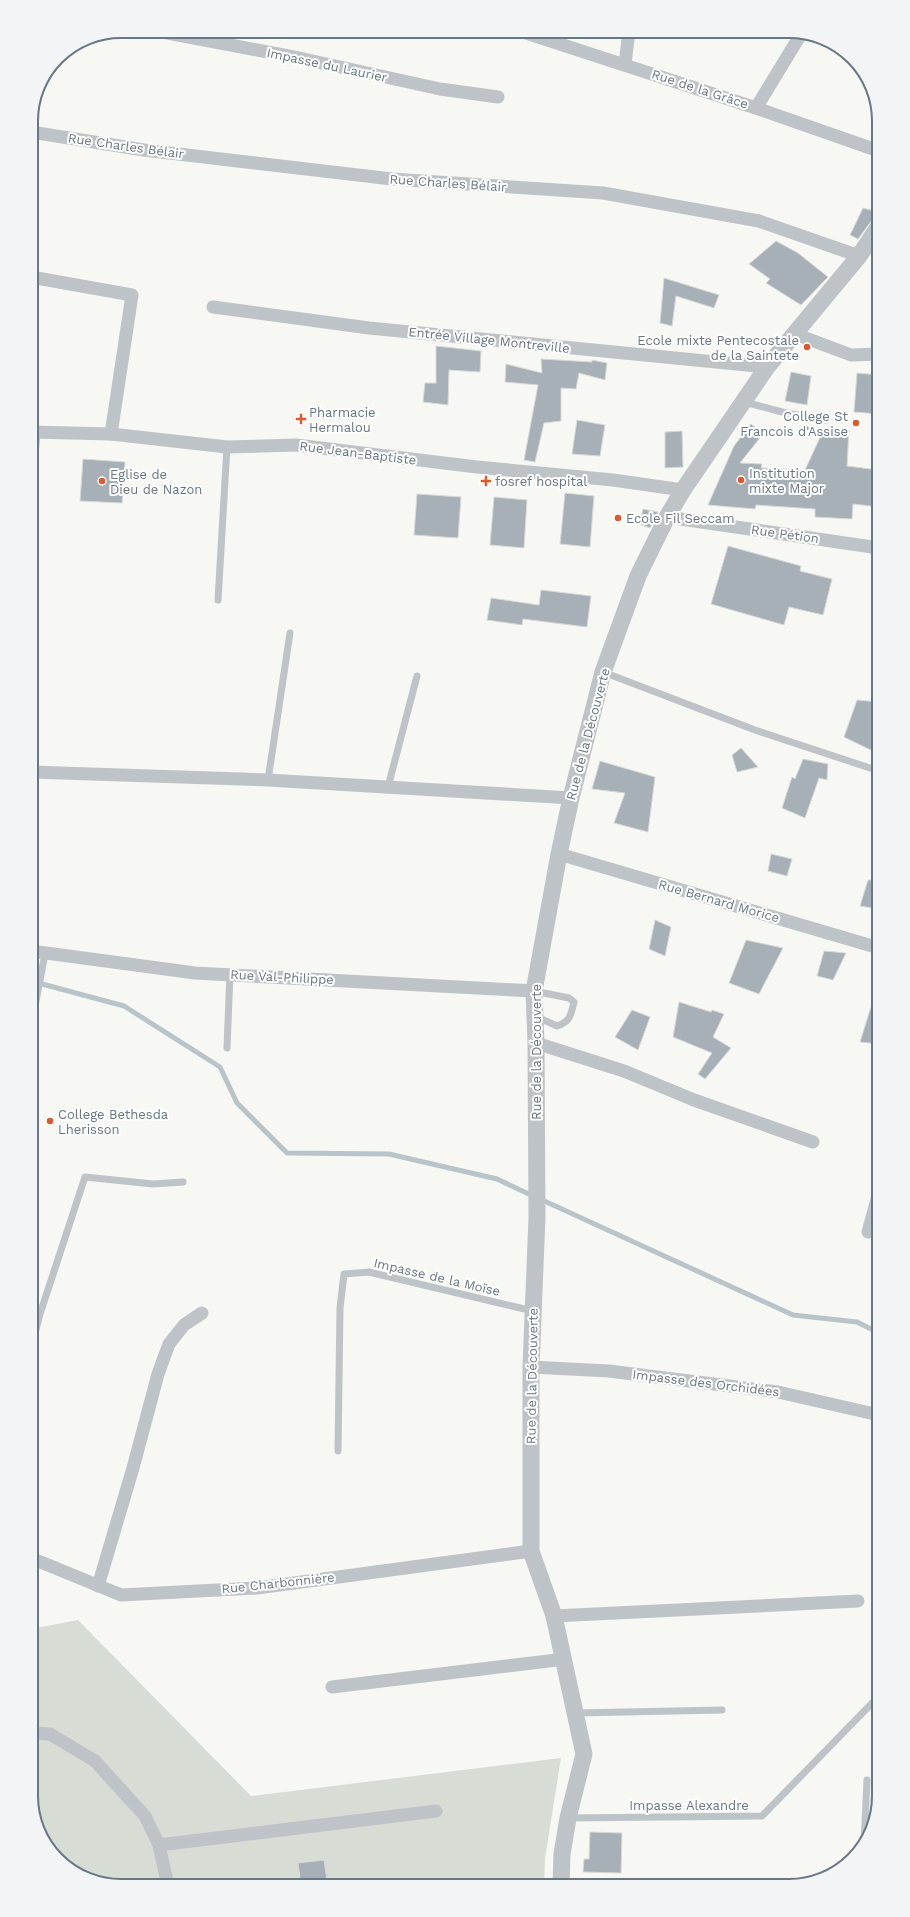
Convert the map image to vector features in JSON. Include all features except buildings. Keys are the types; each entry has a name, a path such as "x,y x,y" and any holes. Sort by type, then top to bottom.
{"street":[{"name":"Impasse du Laurier","path":"194,38 299,58 440,89 498,97"},
{"name":"Rue de la Grâce","path":"542,38 625,64 872,149"},
{"path":"625,64 628,38"},
{"path":"756,108 799,39"},
{"name":"Rue Charles Bélair","path":"38,133 144,150 392,179 603,194 759,221 859,256"},
{"name":"Rue de la Découverte","path":"561,1879 562,1854 568,1818 584,1754 565,1659 554,1616 531,1551 531,1367 537,1217 536,1043 534,991 559,854 571,798 604,672 638,576 667,517 683,490 767,367 859,256 872,236"},
{"path":"38,278 132,295 111,434"},
{"name":"Entrée Village Montreville","path":"213,307 369,328 767,367"},
{"path":"795,334 850,355 872,354"},
{"name":"Rue Jean-Baptiste","path":"38,432 111,434 228,447 296,445 477,467 613,480 683,490"},
{"name":"Rue Pétion","path":"667,517 872,547"},
{"path":"38,772 268,780 571,798"},
{"name":"Rue Bernard Morice","path":"559,854 872,946"},
{"name":"Rue Val-Philippe","path":"38,953 194,973 230,973 534,991"},
{"path":"536,1043 624,1071 701,1102 813,1142"},
{"path":"868,1232 872,1217"},
{"path":"98,1586 133,1468 158,1374 169,1344 184,1324 202,1313"},
{"name":"Impasse des Orchidées","path":"531,1367 610,1371 778,1392 872,1413"},
{"name":"Rue Charbonnière","path":"38,1561 122,1595 257,1588 531,1551"},
{"path":"554,1616 858,1601"},
{"path":"332,1687 565,1659"},
{"path":"38,1733 50,1734 95,1761 145,1816 159,1845 166,1879"},
{"path":"159,1845 436,1811"}],"lane":[{"path":"744,402 786,413 826,420"},
{"path":"218,600 228,447"},
{"path":"268,780 290,632"},
{"path":"604,672 755,730 872,769"},
{"path":"388,787 417,676"},
{"path":"38,996 43,970 44,954"},
{"path":"227,1048 230,973"},
{"path":"534,991 569,998 574,1002 571,1015 566,1023 557,1026 535,1016"},
{"path":"38,1322 84,1177 153,1184 183,1182"},
{"name":"Impasse de la Moïse","path":"338,1451 340,1308 344,1274 369,1272 533,1311"},
{"name":"Impasse Alexandre","path":"568,1818 762,1816 872,1703"},
{"path":"576,1713 722,1710"},
{"path":"865,1828 867,1780"}],"shaded area":[{"path":"78,1620 251,1796 561,1758 545,1858 544,1879 116,1879 95,1875 80,1868 62,1855 55,1846 44,1828 40,1812 38,1796 38,1628"}],"waterway":[{"path":"38,983 124,1006 220,1067 237,1103 287,1153 389,1154 497,1179 533,1196"},
{"path":"540,1199 793,1315 857,1322 872,1330"}],"place":[{"name":"Ecole mixte Pentecostale de la Saintete","path":"807,347"},
{"name":"Pharmacie Hermalou","path":"301,419"},
{"name":"College St Francois d'Assise","path":"856,423"},
{"name":"Institution mixte Major","path":"741,480"},
{"name":"Eglise de Dieu de Nazon","path":"102,481"},
{"name":"fosref hospital","path":"486,481"},
{"name":"Ecole Fil Seccam","path":"618,518"},
{"name":"College Bethesda Lherisson","path":"50,1121"}]}
